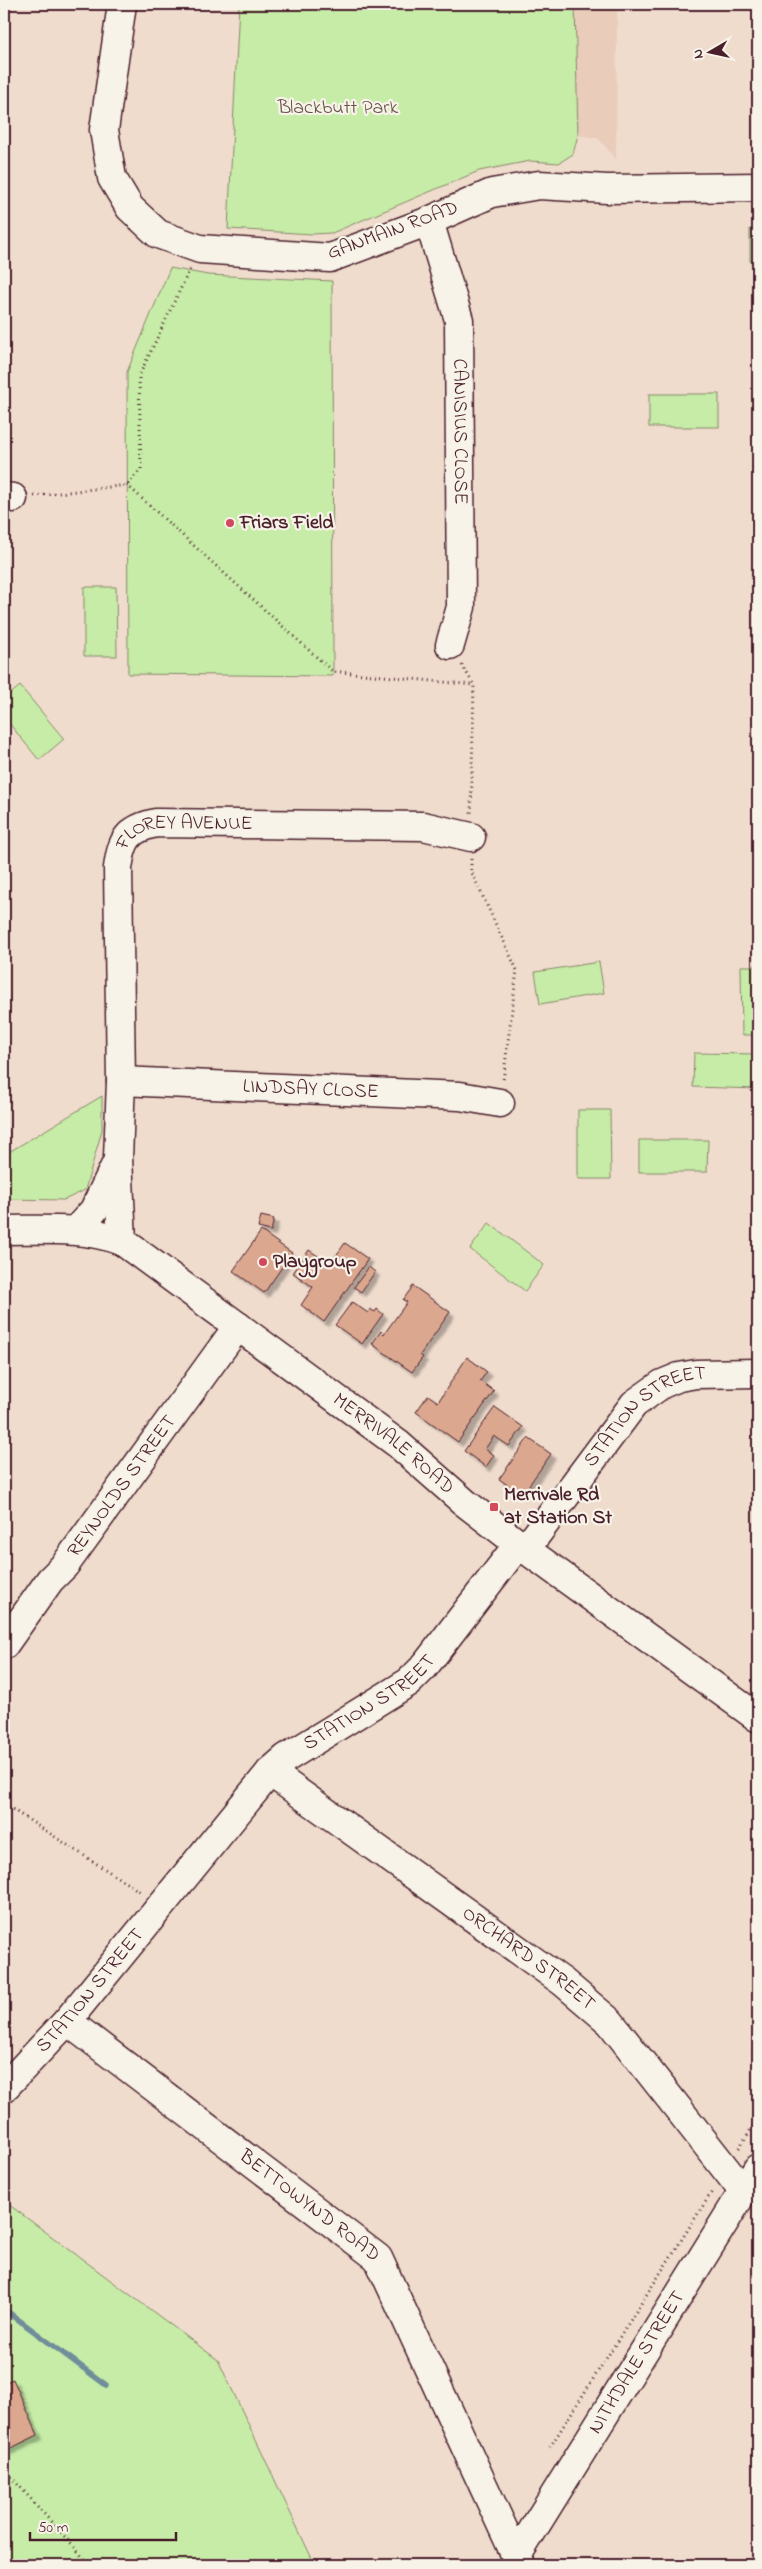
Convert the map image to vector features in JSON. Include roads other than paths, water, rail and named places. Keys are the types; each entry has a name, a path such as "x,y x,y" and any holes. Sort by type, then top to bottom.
{"street":[{"name":"GANMAIN ROAD","path":"122,4 104,130 112,178 130,208 158,234 200,250 330,258 430,220 492,193 539,185 607,189 758,187"},
{"name":"CANISIUS CLOSE","path":"430,220 459,320 461,606 450,645"},
{"name":"FLOREY AVENUE","path":"122,1242 118,1158 122,1081 118,868 122,845 132,832 142,826 156,823 423,826 471,837"},
{"name":"LINDSAY CLOSE","path":"122,1081 460,1096 500,1103"},
{"name":"FLOREY AVENUE","path":"76,1230 94,1210 118,1158"},
{"name":"MERRIVALE ROAD","path":"4,1230 76,1230 102,1233 122,1242 398,1444 464,1502 521,1546 758,1718"},
{"name":"REYNOLDS STREET","path":"4,1645 50,1580 65,1565 238,1326"},
{"name":"STATION STREET","path":"4,2088 67,2021 270,1772 286,1758 408,1682 434,1655 510,1555 534,1538 634,1404 647,1393 679,1377 696,1374 758,1373"},
{"name":"ORCHARD STREET","path":"270,1772 564,1982 610,2022 744,2190"},
{"name":"BETTOWYND ROAD","path":"67,2021 378,2258 518,2561"},
{"name":"NITHDALE STREET","path":"518,2561 758,2168"}],"waterway":[{"path":"4,2309 106,2385"}],"place":[{"name":"Friars Field","path":"230,523"},
{"name":"Playgroup","path":"263,1262"},
{"name":"Merrivale Rd at Station St","path":"494,1507"}],"park label":[{"name":"Blackbutt Park","path":"338,108"}]}
